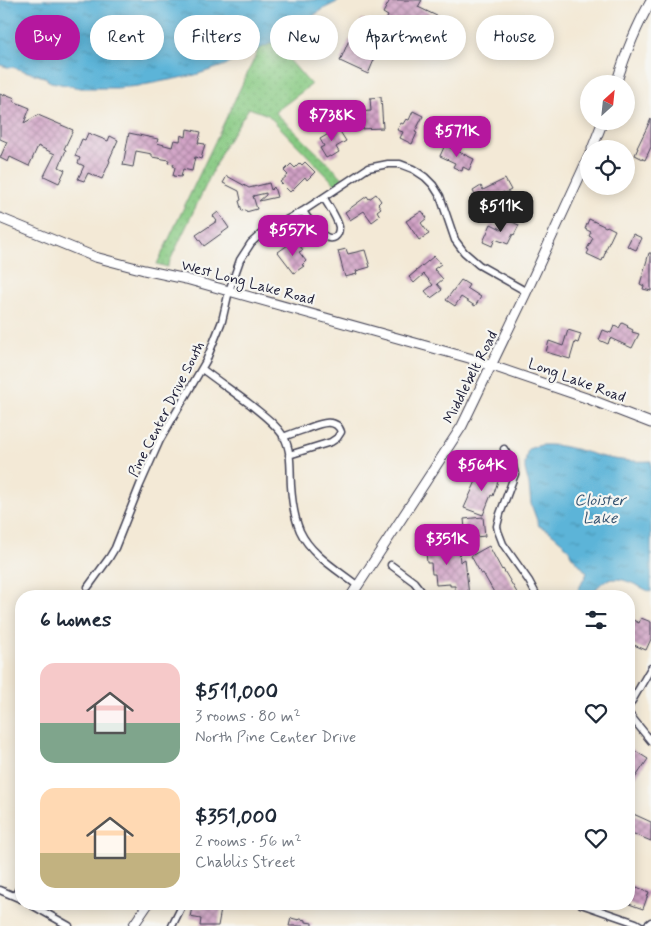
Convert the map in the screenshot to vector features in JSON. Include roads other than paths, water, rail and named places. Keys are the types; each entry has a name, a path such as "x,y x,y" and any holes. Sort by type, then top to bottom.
{"main road":[{"path":"619,75 631,41 651,1"},
{"name":"Middlebelt Road","path":"355,590 462,426 527,292 580,176"},
{"name":"West Long Lake Road","path":"0,218 95,257 186,279 492,365"},
{"name":"Long Lake Road","path":"492,365 580,395 651,423"},
{"path":"134,926 144,910"}],"street":[{"name":"Pine Center Drive South","path":"88,587 115,548 160,440 206,361 222,322 229,291 240,260 251,243 262,233 303,211 368,168 400,164 413,169 433,185 440,196 455,240 464,252 478,265 527,292"},
{"path":"303,211 327,238 332,239 339,232 338,225 324,198"},
{"path":"202,369 269,419 283,437 289,455 292,501 300,532 320,557 358,586"},
{"path":"283,437 324,423 331,423 340,428 341,432 331,442 289,455"},
{"path":"504,449 512,462 515,474 500,514 499,537 534,590"},
{"path":"391,565 414,582 420,590"},
{"path":"635,696 651,668"},
{"path":"635,721 651,741"},
{"path":"0,890 15,897"},
{"path":"41,910 69,926"},
{"path":"172,926 180,910"},
{"path":"598,910 641,926"},
{"path":"646,926 651,922"}],"water":[{"path":"0,0 341,0 315,15 270,15 270,44 260,49 260,15 174,15 174,60 236,60 195,75 138,86 80,88 51,82 47,78 0,65"},
{"name":"Cloister Lake","path":"541,445 563,446 618,460 651,461 651,592 628,581 618,579 608,580 595,590 578,590 587,573 562,542 549,531 539,526 531,504 525,469 528,449"}]}
